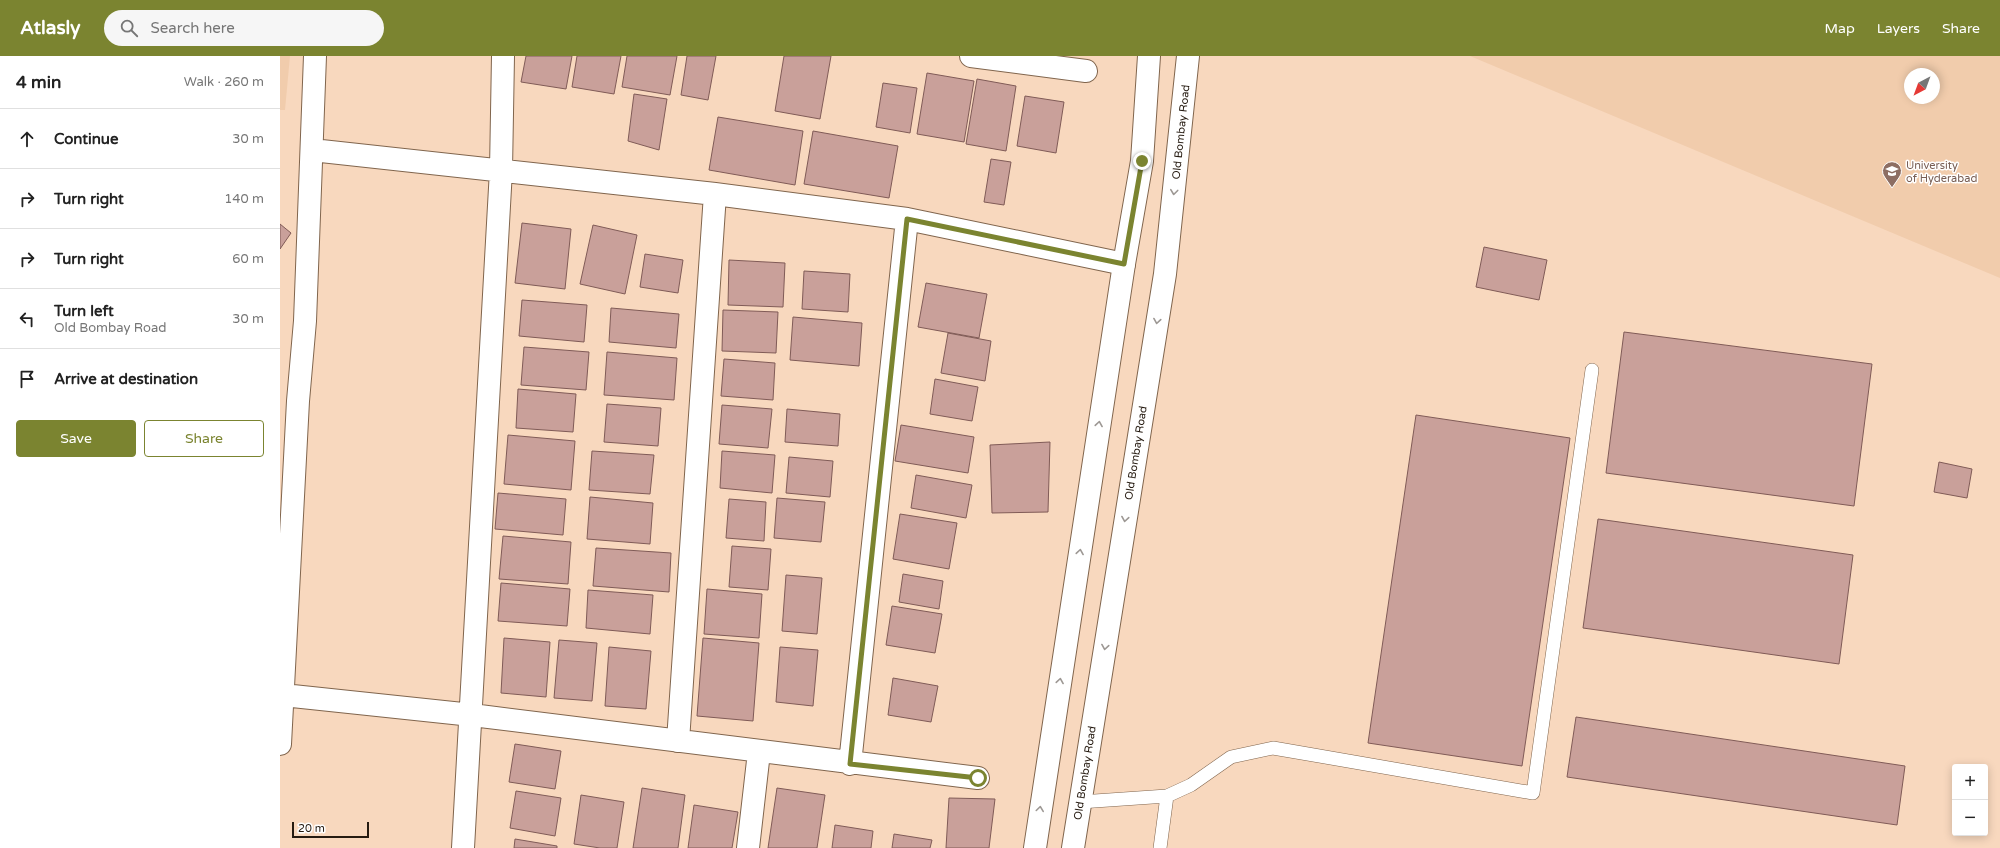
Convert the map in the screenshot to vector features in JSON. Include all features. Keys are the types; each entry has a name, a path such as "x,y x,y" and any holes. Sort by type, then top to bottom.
{"street":[{"path":"280,737 298,402 305,321 315,56"},
{"path":"463,848 472,715 501,170 503,56"},
{"path":"971,56 1086,71"},
{"path":"1035,848 1124,264 1142,161 1149,56"},
{"name":"Old Bombay Road","path":"1073,848 1165,274 1188,56"},
{"path":"312,150 715,194 907,219 1124,264"},
{"path":"678,741 715,194"},
{"path":"850,764 907,219"},
{"path":"283,695 472,715 850,764 978,778"},
{"path":"748,848 760,752"}],"lane":[{"path":"1080,802 1167,796 1191,785 1231,757 1273,748 1533,793 1592,370"},
{"path":"1160,848 1167,796"}],"shaded area":[{"path":"280,56 290,56 285,110 280,110"},
{"name":"University of Hyderabad","path":"1470,56 2000,56 2000,278"}],"building":[{"path":"526,56 572,56 566,89 521,82"},
{"path":"577,56 621,56 614,94 572,87"},
{"path":"627,56 677,56 670,95 622,87"},
{"path":"687,56 716,56 708,100 681,95"},
{"path":"784,56 831,56 820,119 775,111"},
{"path":"927,73 974,81 964,142 917,134"},
{"path":"977,79 1016,86 1006,151 966,144"},
{"path":"883,83 917,88 910,133 876,127"},
{"path":"634,94 667,99 659,150 628,141"},
{"path":"1025,96 1064,102 1056,153 1017,146"},
{"path":"718,117 803,131 795,185 709,170"},
{"path":"813,131 898,146 889,198 804,184"},
{"path":"991,159 1011,162 1004,205 984,202"},
{"path":"522,223 571,229 565,289 515,283"},
{"path":"280,224 291,233 280,249"},
{"path":"593,225 637,235 625,294 580,284"},
{"path":"1484,247 1547,260 1539,300 1476,287"},
{"path":"645,254 683,260 678,293 640,287"},
{"path":"729,260 785,263 783,307 728,305"},
{"path":"804,271 850,274 848,312 802,309"},
{"path":"926,283 987,294 979,338 918,327"},
{"path":"522,300 587,305 584,342 519,336"},
{"path":"611,308 679,314 676,348 609,342"},
{"path":"723,310 778,312 776,353 722,351"},
{"path":"793,317 862,323 859,366 790,360"},
{"path":"1624,332 1872,364 1854,506 1606,473"},
{"path":"948,333 991,341 985,381 941,373"},
{"path":"524,347 589,352 586,390 521,385"},
{"path":"607,352 677,358 674,400 604,395"},
{"path":"724,359 775,363 773,400 721,396"},
{"path":"935,379 978,387 972,421 930,414"},
{"path":"518,389 576,394 573,432 516,428"},
{"path":"607,404 661,408 658,446 604,442"},
{"path":"722,405 772,409 768,448 719,444"},
{"path":"787,409 840,414 838,446 785,442"},
{"path":"1416,415 1570,438 1522,766 1368,743"},
{"path":"901,425 974,437 968,473 895,461"},
{"path":"508,435 575,441 571,490 504,484"},
{"path":"1050,442 1048,512 992,513 990,445"},
{"path":"592,451 654,455 650,494 589,490"},
{"path":"722,451 775,455 772,493 720,488"},
{"path":"789,457 833,461 830,497 786,493"},
{"path":"1939,462 1972,469 1967,498 1934,492"},
{"path":"916,475 972,485 966,518 911,508"},
{"path":"498,493 566,499 563,535 495,529"},
{"path":"590,497 653,503 650,544 587,539"},
{"path":"777,498 825,502 821,542 774,538"},
{"path":"729,499 766,502 764,541 726,538"},
{"path":"900,514 957,523 949,569 893,559"},
{"path":"1598,519 1853,555 1839,664 1583,628"},
{"path":"503,536 571,542 568,584 499,579"},
{"path":"732,546 771,549 768,590 729,587"},
{"path":"596,548 671,553 669,592 593,586"},
{"path":"903,574 943,581 939,609 899,602"},
{"path":"786,575 822,578 817,634 782,631"},
{"path":"501,583 570,589 567,626 498,621"},
{"path":"707,589 762,594 759,638 704,634"},
{"path":"588,590 653,595 650,634 586,628"},
{"path":"892,606 942,614 935,653 886,645"},
{"path":"504,638 550,642 546,697 501,693"},
{"path":"703,638 759,643 753,721 697,716"},
{"path":"559,640 597,643 592,701 554,698"},
{"path":"609,647 651,651 646,709 605,706"},
{"path":"780,647 818,650 813,706 776,702"},
{"path":"893,678 938,686 931,722 888,715"},
{"path":"1576,717 1905,766 1897,825 1567,777"},
{"path":"515,744 561,751 555,789 509,782"},
{"path":"642,788 685,795 678,848 633,848"},
{"path":"777,788 825,795 817,848 768,848"},
{"path":"516,791 561,798 555,836 510,828"},
{"path":"581,795 624,802 617,848 600,848 574,844"},
{"path":"949,798 995,799 989,848 946,848"},
{"path":"694,805 738,812 732,848 688,848"},
{"path":"835,825 873,831 871,848 832,848"},
{"path":"894,834 932,840 930,848 892,848"},
{"path":"515,839 557,846 557,848 514,848"}],"place":[{"name":"University of Hyderabad","path":"1892,188"}],"route":[{"path":"978,778 850,764 907,219 1124,264 1142,161"}]}
